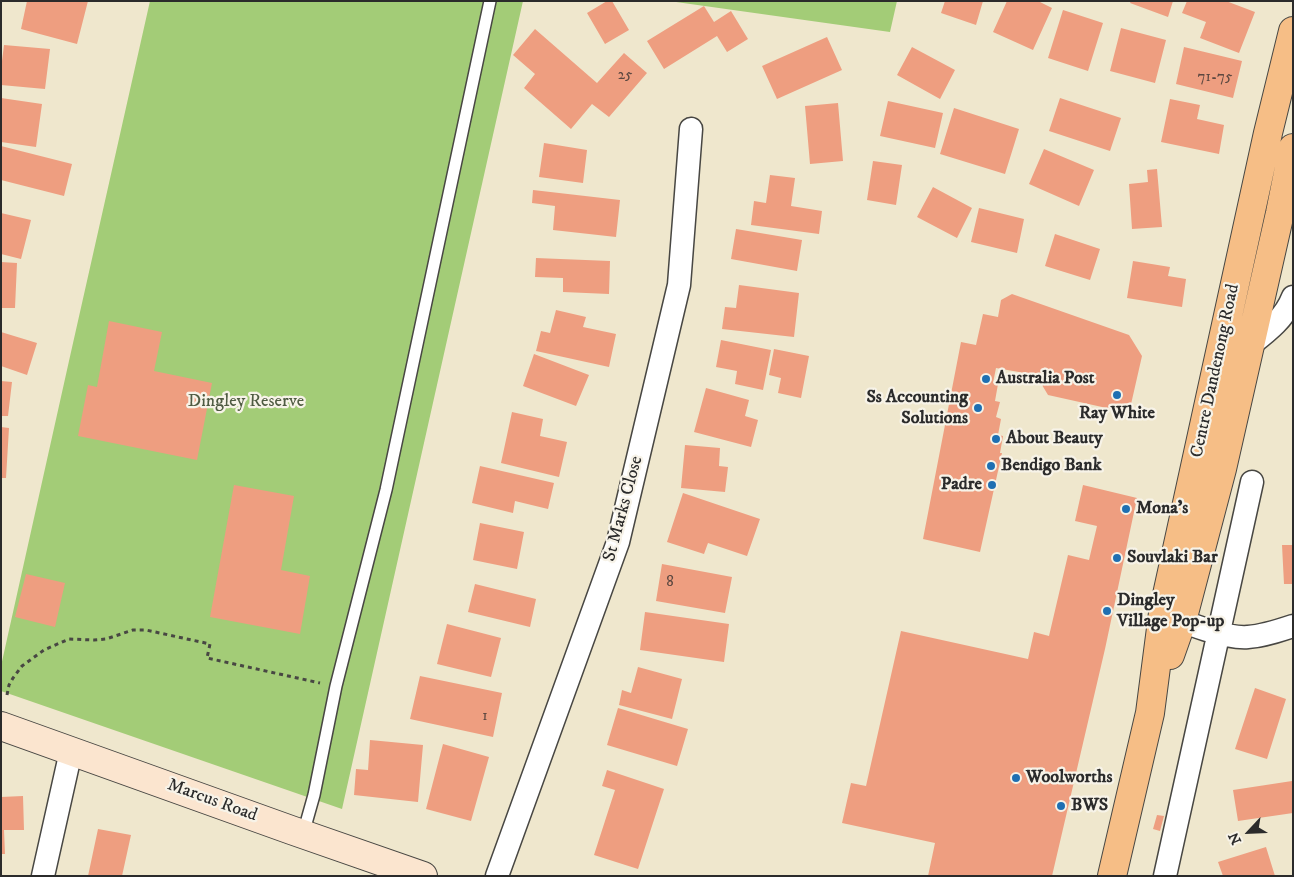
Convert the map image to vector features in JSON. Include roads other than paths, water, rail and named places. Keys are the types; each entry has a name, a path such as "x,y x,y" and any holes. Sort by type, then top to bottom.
{"main road":[{"name":"Centre Dandenong Road","path":"1112,876 1172,617 1268,132 1293,31"},
{"name":"Centre Dandenong Road","path":"1172,617 1222,469 1293,148"},
{"name":"Marcus Road","path":"1,726 423,876"}],"street":[{"name":"St Marks Close","path":"497,876 618,542 679,285 691,129"},
{"name":"Centre Dandenong Road","path":"1250,345 1279,321 1290,306 1293,297"},
{"path":"1165,876 1252,482"},
{"path":"1172,617 1218,633 1246,638 1293,626"},
{"path":"43,876 71,750"}],"lane":[{"path":"303,834 314,795 336,686 386,490 490,1"}],"place":[{"name":"Australia Post","path":"986,379"},
{"name":"Ray White","path":"1117,395"},
{"name":"Ss Accounting Solutions","path":"978,408"},
{"name":"About Beauty","path":"996,439"},
{"name":"Bendigo Bank","path":"991,466"},
{"name":"Padre","path":"992,485"},
{"name":"Mona's","path":"1126,509"},
{"name":"Souvlaki Bar","path":"1117,558"},
{"name":"Dingley Village Pop-up","path":"1107,611"},
{"name":"Woolworths","path":"1016,778"},
{"name":"BWS","path":"1061,806"}],"park label":[{"name":"Dingley Reserve","path":"246,402"}]}
